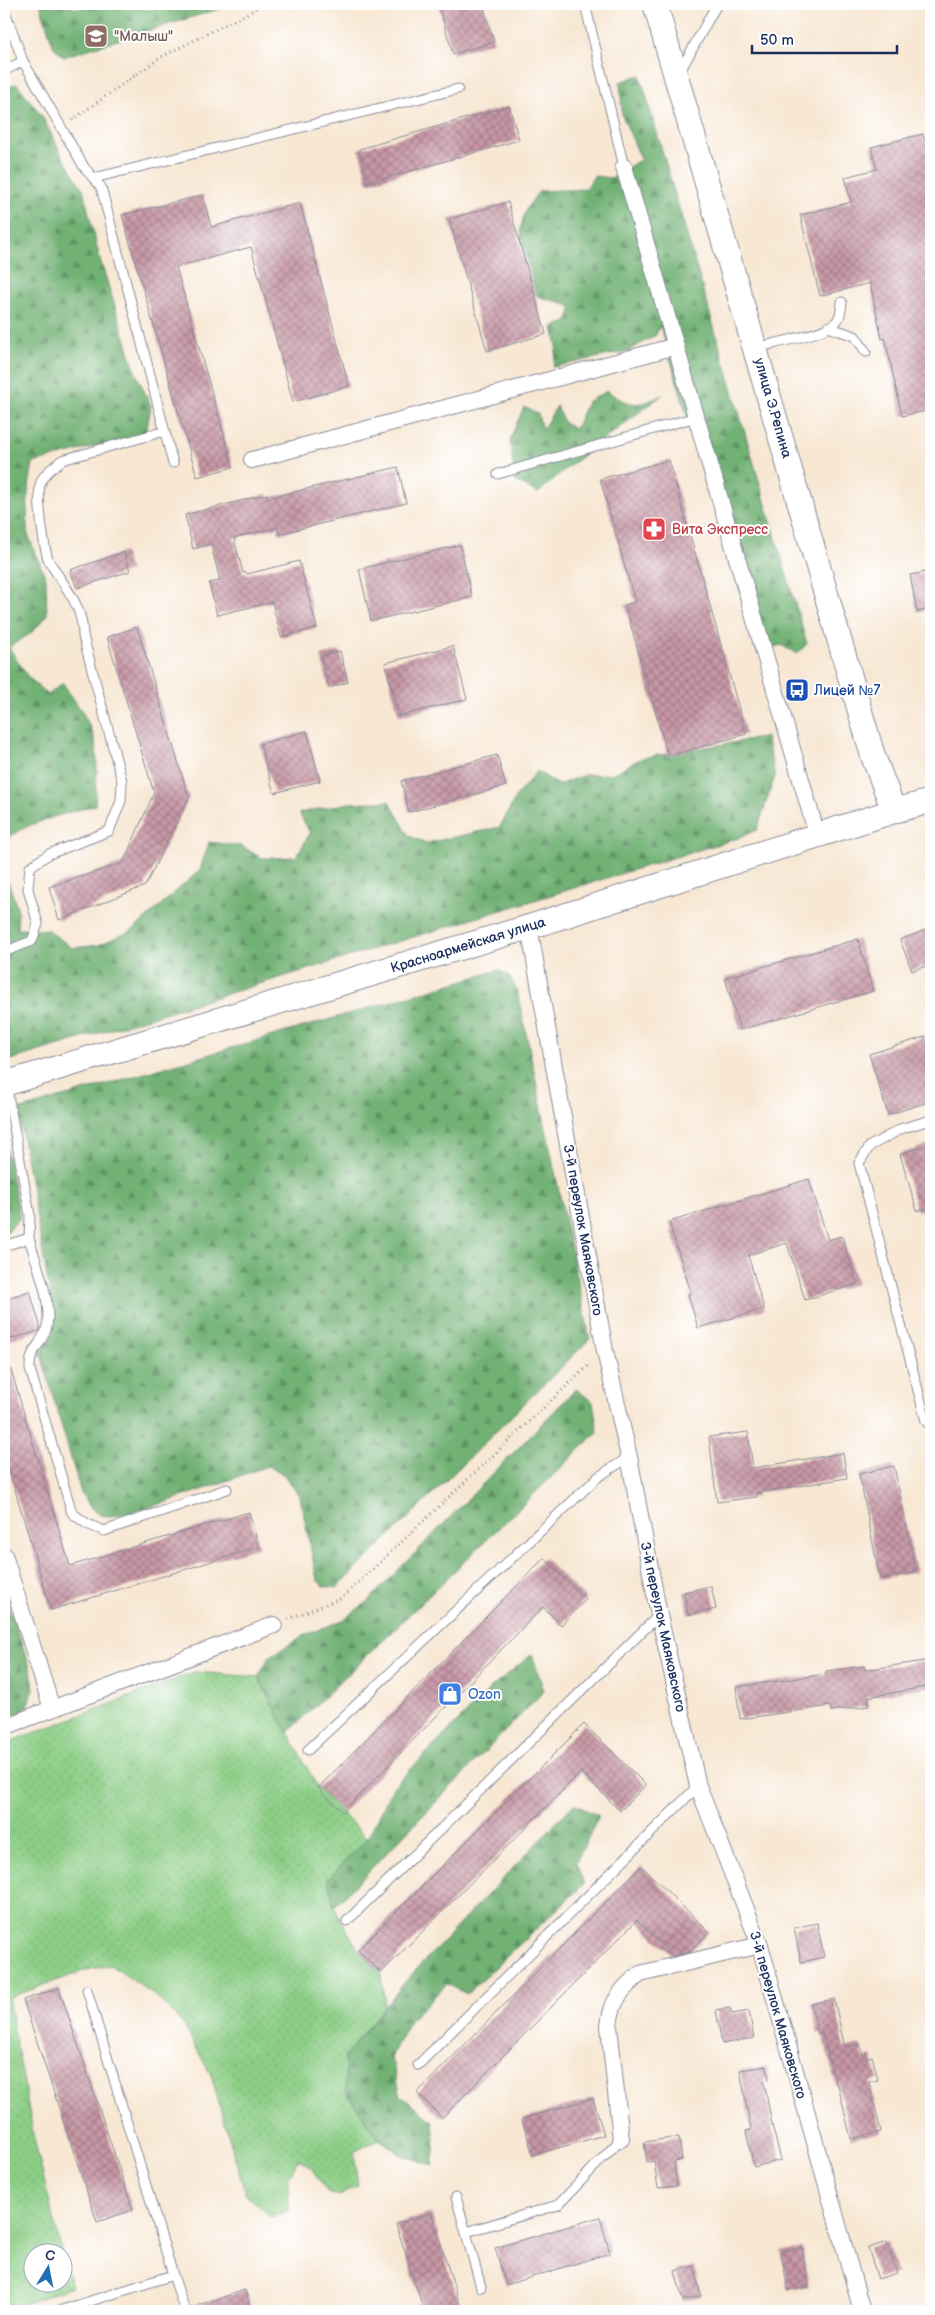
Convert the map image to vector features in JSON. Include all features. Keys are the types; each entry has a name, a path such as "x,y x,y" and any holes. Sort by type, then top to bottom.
{"main road":[{"name":"улица Э.Репина","path":"656,4 873,756 894,811"},
{"name":"Красноармейская улица","path":"5,1084 529,927 894,811 931,801"}],"street":[{"path":"624,167 817,836"},
{"path":"252,460 676,346"},
{"name":"3-й переулок Маяковского","path":"529,927 604,1351 629,1457 659,1615 698,1786 760,1944 862,2311"},
{"path":"4,1555 52,1709"},
{"path":"4,1727 274,1625"},
{"path":"620,2139 608,2026 610,2011 616,1997 626,1985 640,1974 760,1944"}],"lane":[{"path":"584,4 624,167"},
{"path":"677,78 717,4"},
{"path":"4,8 23,61 84,167 101,186 174,463"},
{"path":"4,71 23,61"},
{"path":"94,178 458,89"},
{"path":"755,348 818,331 834,324 841,314 842,302"},
{"path":"828,326 855,336 866,352"},
{"path":"498,474 696,417"},
{"path":"4,952 32,941 38,924 28,889 30,868 49,854 109,830 121,800 122,781 83,636 83,619 70,593 48,559 38,502 41,482 50,469 62,460 165,431"},
{"path":"5,1084 30,1215 29,1238 49,1311 43,1339 30,1358 30,1369 72,1513 87,1524 104,1531 227,1489"},
{"path":"931,1120 903,1128 870,1146 858,1163 926,1420 931,1426"},
{"path":"4,1246 29,1238"},
{"path":"308,1750 598,1477 629,1457"},
{"path":"347,1920 659,1615"},
{"path":"418,2065 698,1786"},
{"path":"86,1990 184,2311"},
{"path":"466,2232 558,2205 620,2139"},
{"path":"456,2197 480,2287"},
{"path":"59,2311 173,2275"}],"path":[{"path":"61,128 161,57 254,10 260,4"},
{"path":"274,1625 342,1598 604,1351"}],"green space":[{"name":"\"Малыш\"","path":"40,4 72,4 72,8 82,8 82,4 126,4 149,10 162,7 163,4 235,4 63,57 53,46"},
{"path":"640,75 807,644 797,654 781,645 758,652 660,325 656,335 628,351 553,367 557,346 553,327 567,322 572,308 564,303 536,295 520,230 526,209 539,191 586,189 594,176 612,178 641,159 622,115 620,82"},
{"path":"17,84 42,116 64,159 83,189 100,259 136,373 151,406 145,439 100,445 33,463 28,493 27,532 46,579 47,616 30,634 9,647 28,677 48,695 63,683 80,708 95,742 97,769 95,805 31,825 19,831 4,845 4,88"},
{"path":"607,391 621,400 634,404 646,402 662,395 563,471 538,493 515,481 510,439 524,407 538,414 542,430 557,406 564,423 575,429 587,402"},
{"path":"766,737 775,776 757,830 738,838 4,1062 4,870 18,910 17,929 48,930 72,948 99,945 133,930 200,870 209,842 241,846 262,858 296,857 310,833 299,813 349,803 389,801 409,836 427,843 500,827 517,795 537,771 558,785 584,775 612,774 642,758"},
{"path":"499,970 509,976 517,990 590,1339 337,1588 324,1586 317,1580 300,1497 284,1475 268,1466 182,1497 132,1512 113,1516 101,1515 94,1511 81,1493 41,1354 53,1333 54,1318 18,1110"},
{"path":"4,1137 20,1218 7,1232 4,1231"},
{"path":"576,1389 593,1402 598,1432 287,1733 258,1677 269,1657 305,1635 343,1620 368,1601"},
{"path":"4,1593 31,1670 34,1689 25,1711 4,1718"},
{"path":"532,1654 544,1691 334,1907 328,1879 367,1839 393,1787 491,1688"},
{"path":"195,1672 258,1677 318,1788 367,1839 328,1880 334,1907 358,1949 381,1973 385,2005 345,2056 346,2092 379,2139 354,2152 358,2186 339,2196 327,2192 312,2169 298,2159 288,2180 289,2211 271,2217 245,2193 211,2075 183,2024 159,1999 111,1965 86,1970 8,1998 35,2143 60,2242 22,2242 22,2292 58,2292 4,2311 4,1744"},
{"path":"574,1804 599,1816 576,1862 584,1884 467,1994 447,1984 410,2020 391,2057 401,2096 432,2120 435,2138 433,2165 401,2155 379,2139 346,2092 345,2056 410,1976"}],"building":[{"path":"438,4 483,4 494,42 453,54"},
{"path":"509,106 519,140 368,183 359,149"},
{"path":"923,134 931,166 931,410 902,416 885,338 882,339 870,283 820,296 800,215 851,202 845,177 877,169 871,147"},
{"path":"203,195 211,227 300,203 349,386 293,402 251,247 176,267 233,467 197,477 122,215"},
{"path":"508,202 546,334 487,351 449,219"},
{"path":"669,460 746,734 668,756 625,605 635,602 600,479"},
{"path":"398,467 406,503 279,534 278,527 234,538 243,573 246,572 247,574 299,561 317,628 281,637 272,602 217,615 209,583 220,581 211,544 193,549 185,515 267,494 268,498"},
{"path":"460,545 472,597 371,621 359,569"},
{"path":"124,552 130,571 77,588 70,570"},
{"path":"931,571 931,609 917,612 910,575"},
{"path":"137,627 189,798 145,886 59,920 49,887 123,863 154,793 107,637"},
{"path":"453,646 467,699 399,716 385,663"},
{"path":"340,651 348,682 329,688 321,656"},
{"path":"307,731 320,781 274,793 260,744"},
{"path":"497,755 506,786 409,812 401,781"},
{"path":"931,928 931,964 912,971 900,940"},
{"path":"858,939 873,991 740,1030 725,978"},
{"path":"931,1035 931,1101 888,1115 869,1054"},
{"path":"931,1144 931,1207 917,1211 900,1154"},
{"path":"809,1179 828,1240 842,1236 857,1284 805,1300 787,1243 748,1255 764,1309 698,1328 688,1294 691,1293 669,1222"},
{"path":"30,1291 40,1326 39,1331 4,1341 4,1299"},
{"path":"8,1360 70,1566 249,1512 259,1547 51,1610 4,1453 4,1361"},
{"path":"748,1432 753,1468 843,1453 847,1478 756,1493 757,1497 717,1502 709,1437"},
{"path":"894,1466 916,1572 880,1579 859,1474"},
{"path":"544,1558 586,1599 561,1625 543,1607 343,1812 318,1788"},
{"path":"711,1586 716,1609 688,1615 684,1592"},
{"path":"931,1660 931,1686 868,1697 869,1706 831,1711 830,1706 740,1719 736,1687 826,1674 826,1671 864,1666 865,1670"},
{"path":"584,1724 646,1785 620,1811 581,1772 381,1973 358,1950"},
{"path":"641,1866 709,1932 689,1952 673,1956 637,1920 442,2118 417,2093"},
{"path":"817,1923 824,1957 801,1962 794,1928"},
{"path":"59,1988 133,2210 97,2222 23,2000"},
{"path":"834,1999 845,2048 860,2044 864,2059 872,2056 878,2080 869,2082 881,2132 851,2139 838,2085 836,2085 822,2033 818,2034 811,2004"},
{"path":"730,2008 732,2014 749,2011 754,2038 722,2044 716,2010"},
{"path":"767,2066 769,2080 764,2081 781,2160 754,2167 746,2131 751,2130 740,2070"},
{"path":"593,2098 604,2135 533,2155 522,2119"},
{"path":"679,2137 682,2160 674,2161 677,2186 658,2188 654,2161 647,2162 644,2142"},
{"path":"431,2213 461,2308 450,2311 424,2311 396,2224"},
{"path":"600,2217 610,2253 506,2285 495,2248"},
{"path":"887,2242 897,2273 878,2279 868,2248"},
{"path":"802,2248 809,2287 788,2290 781,2251"},
{"path":"694,2266 701,2296 683,2301 675,2271"},
{"path":"245,2290 252,2311 191,2311 190,2308"}],"place":[{"name":"\"Малыш\"","path":"96,36"},
{"name":"Вита Экспресс","path":"654,529"},
{"name":"Лицей №7","path":"797,690"},
{"name":"Ozon","path":"450,1694"}]}
